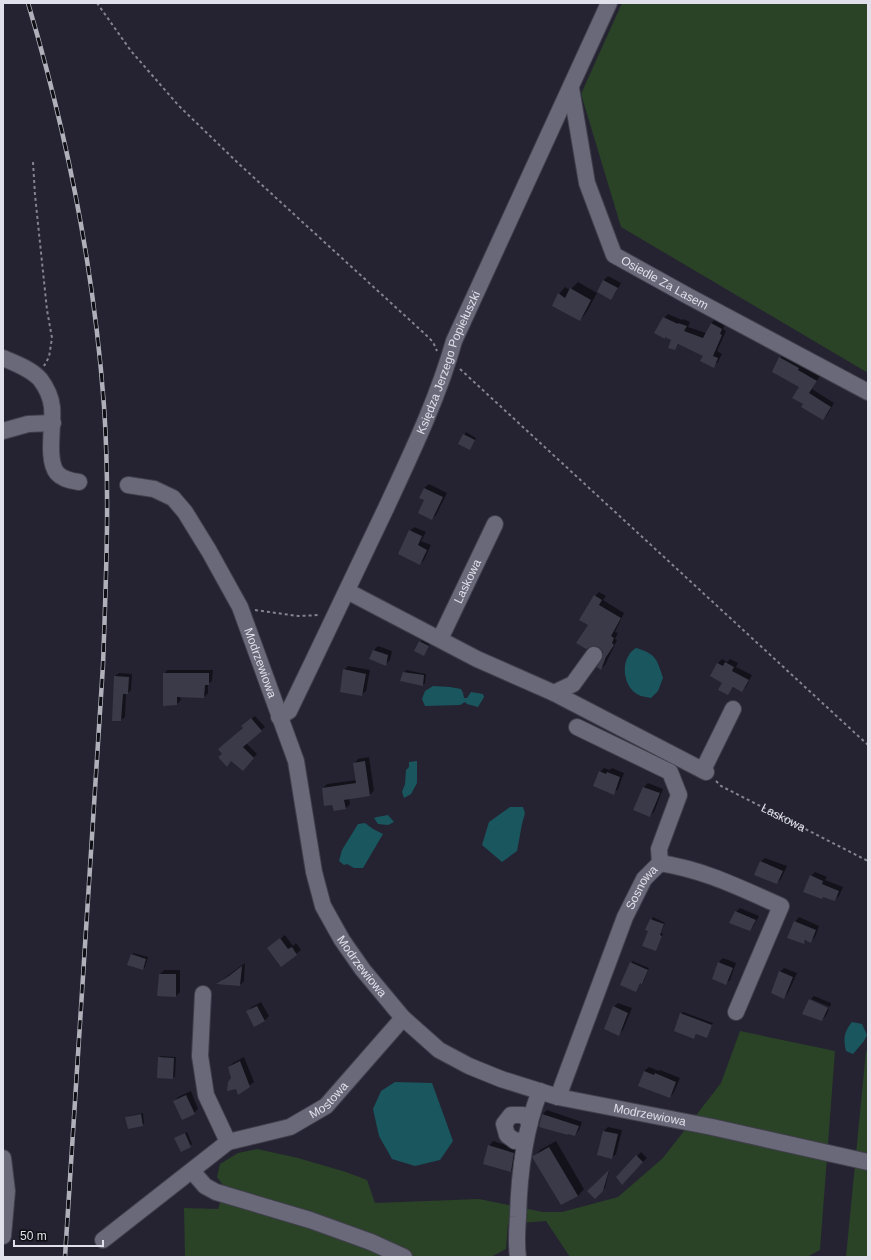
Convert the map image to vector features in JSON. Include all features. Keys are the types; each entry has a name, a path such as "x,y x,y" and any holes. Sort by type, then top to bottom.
{"street":[{"name":"Księdza Jerzego Popiełuszki","path":"279,717 288,711 347,591 422,430 449,358 454,340 609,3"},
{"name":"Osiedle Za Lasem","path":"571,88 587,183 614,254 688,296 868,392"},
{"path":"3,358 23,367 39,378 47,390 52,406 52,463 57,473 67,480 79,482"},
{"path":"3,431 28,424 53,423"},
{"name":"Modrzewiowa","path":"128,485 154,490 173,498 185,512 209,551 240,607 296,761 314,872 323,906 342,940 363,970 403,1018 439,1050 451,1057 501,1079 558,1097 712,1127 868,1162"},
{"name":"Laskowa","path":"440,639 495,524"},
{"path":"347,591 477,659 554,693 705,771 733,709"},
{"path":"554,693 572,684 594,655"},
{"path":"577,727 670,772 679,795 659,849 660,863"},
{"name":"Sosnowa","path":"558,1097 625,917 644,879 660,863 679,866 714,876 781,906 736,1012"},
{"path":"203,994 200,1056 206,1095 228,1142"},
{"name":"Mostowa","path":"104,1240 228,1142 290,1127 326,1106 403,1018"},
{"path":"518,1257 518,1193 526,1140 540,1091"},
{"path":"526,1140 514,1141 506,1135 504,1124 511,1115 523,1115 530,1122"},
{"path":"3,1158 6,1190 3,1236"},
{"path":"192,1170 205,1186 216,1192 310,1220 371,1242 404,1257"}],"path":[{"path":"97,3 131,51 179,106 245,169 425,334 433,342 439,355 444,358 449,358 868,745"},
{"path":"33,162 47,310 52,338 49,357 39,378"},
{"path":"240,607 298,616 336,614"},
{"name":"Laskowa","path":"705,771 721,786 868,861"}],"shaded area":[{"path":"622,3 868,3 868,373 621,227 581,94"},
{"path":"636,648 643,650 655,658 663,678 658,691 651,698 641,696 636,693 628,684 626,678 626,660 630,653"},
{"path":"433,686 461,689 464,698 467,698 471,692 483,694 484,697 478,707 465,702 460,705 425,706 422,699 425,691"},
{"path":"417,761 417,783 411,794 404,798 402,792 405,784 406,770 409,767 409,762"},
{"path":"510,807 523,807 525,813 517,851 502,862 482,845 489,822"},
{"path":"388,815 394,822 388,825 378,824 374,818 377,817"},
{"path":"365,823 383,834 363,868 354,868 347,864 344,865 339,861 342,850 358,824"},
{"path":"852,1022 862,1024 867,1035 853,1054 846,1051 845,1042 847,1029"},
{"path":"740,1031 835,1051 820,1250 807,1257 570,1257 546,1221 508,1224 506,1249 491,1257 185,1257 184,1208 218,1209 225,1188 217,1177 220,1164 238,1153 257,1149 298,1158 346,1172 367,1180 375,1203 479,1199 543,1212 562,1212 618,1197 663,1158 721,1083"},
{"path":"866,1051 868,1052 868,1257 846,1257"},
{"path":"395,1082 432,1083 453,1141 440,1160 415,1166 392,1159 379,1136 373,1109 381,1091"}],"building":[{"path":"603,280 618,288 611,300 597,292"},
{"path":"570,288 591,300 580,321 552,306 558,293 565,298"},
{"path":"663,317 678,324 687,326 684,331 703,338 711,323 722,329 720,334 722,335 713,356 718,358 714,368 700,361 703,356 678,344 675,350 668,348 671,340 665,337 665,339 654,333"},
{"path":"779,357 799,368 798,370 817,381 809,393 831,407 823,420 801,407 803,404 792,398 799,387 772,372"},
{"path":"463,434 475,440 470,450 458,444"},
{"path":"424,488 443,497 432,520 418,513 424,500 419,498"},
{"path":"409,530 422,536 418,545 427,550 420,565 398,554"},
{"path":"594,595 602,600 599,605 621,618 611,636 614,638 612,643 614,645 606,657 601,670 597,667 603,656 603,652 600,648 595,646 586,649 576,643 588,625 579,620"},
{"path":"419,641 429,646 424,656 414,651"},
{"path":"373,650 388,655 386,666 369,659"},
{"path":"725,662 734,667 732,671 749,680 742,692 733,687 728,695 718,690 722,683 710,676 717,663 723,666"},
{"path":"343,669 366,674 362,696 340,692"},
{"path":"403,672 424,675 423,686 400,681"},
{"path":"163,673 209,673 209,685 205,685 204,698 177,697 177,705 163,706"},
{"path":"114,676 129,677 128,694 123,694 121,721 112,721"},
{"path":"251,718 262,731 243,747 254,758 243,771 231,761 227,767 218,757 222,754 218,749 243,728 241,726"},
{"path":"365,761 370,796 344,800 346,809 334,811 332,805 324,806 322,788 356,783 353,763"},
{"path":"599,771 606,774 607,772 620,777 614,795 593,786"},
{"path":"643,787 660,793 650,817 633,810"},
{"path":"760,861 783,871 777,884 754,875"},
{"path":"810,875 823,881 822,884 839,891 835,901 823,897 822,899 803,892"},
{"path":"735,911 756,920 750,931 729,923"},
{"path":"650,919 664,924 660,935 662,936 656,951 642,946 648,931 645,930"},
{"path":"794,921 816,930 811,943 805,940 804,944 787,938"},
{"path":"280,938 288,949 292,947 297,955 281,967 267,948"},
{"path":"131,954 146,959 143,970 127,965"},
{"path":"630,962 648,970 642,984 640,983 636,992 620,985"},
{"path":"718,962 733,968 726,985 712,979"},
{"path":"242,966 240,986 216,984 229,976"},
{"path":"779,971 793,977 784,999 771,993"},
{"path":"159,974 176,974 176,997 157,996"},
{"path":"809,999 828,1008 822,1021 802,1014"},
{"path":"257,1006 265,1021 254,1027 246,1011"},
{"path":"613,1006 628,1013 619,1036 604,1029"},
{"path":"680,1013 712,1025 707,1038 696,1034 694,1039 674,1031"},
{"path":"158,1057 174,1058 173,1079 157,1078"},
{"path":"240,1061 250,1087 238,1095 236,1089 227,1091 228,1082 231,1078 228,1067"},
{"path":"644,1071 654,1075 655,1073 676,1082 670,1098 638,1086"},
{"path":"186,1095 195,1114 182,1120 173,1101"},
{"path":"141,1114 143,1126 128,1129 125,1117"},
{"path":"542,1114 579,1126 575,1136 539,1127"},
{"path":"603,1131 618,1134 612,1159 597,1155"},
{"path":"185,1133 191,1147 181,1152 174,1138"},
{"path":"488,1145 514,1153 511,1172 483,1164"},
{"path":"549,1147 578,1196 561,1205 532,1157"},
{"path":"636,1155 643,1162 622,1185 616,1177"},
{"path":"609,1170 603,1191 595,1199 587,1191"}],"railway":[{"path":"28,3 67,152 86,253 104,406 107,471 107,536 103,665 65,1257"}]}
